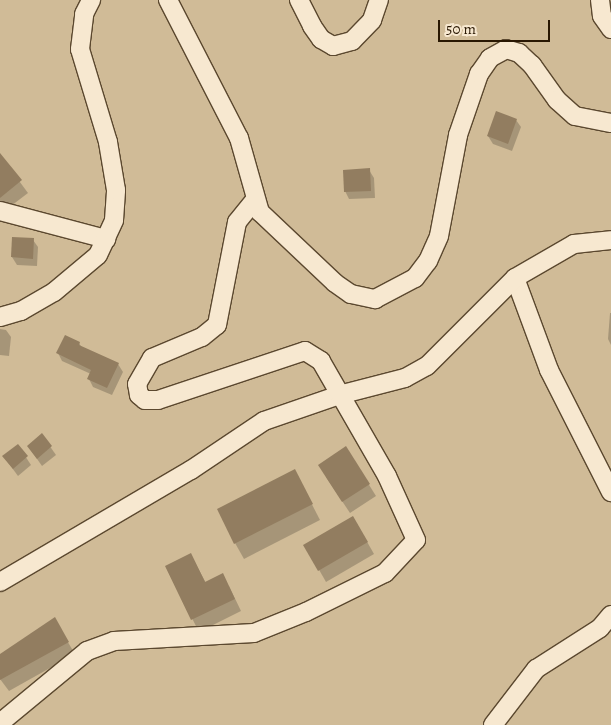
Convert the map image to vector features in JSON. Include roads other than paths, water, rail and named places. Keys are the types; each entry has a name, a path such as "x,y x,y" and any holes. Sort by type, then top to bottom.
{"street":[{"path":"0,317 21,311 54,292 98,255 114,220 116,190 108,142 80,49 84,14 91,0"},
{"path":"168,0 239,138 255,200 260,212 335,283 351,294 375,299 415,278 439,236 458,135 479,74 490,58 506,49 519,53 575,116 611,123"},
{"path":"300,0 312,26 333,46 352,41 372,20 379,0"},
{"path":"600,0 602,16 611,29"},
{"path":"0,723 87,651 114,641 254,633 306,612 385,573 416,540 387,476 321,362 305,351 158,400 145,400 139,395 137,384 152,358 202,337 217,326 237,222 255,200"},
{"path":"0,211 106,239"},
{"path":"0,582 191,470 264,421 339,395 405,378 426,366 515,278 574,244 611,240"},
{"path":"515,278 549,370 592,459 611,492"},
{"path":"592,459 611,462"},
{"path":"493,725 536,669 600,628 611,614"}]}
